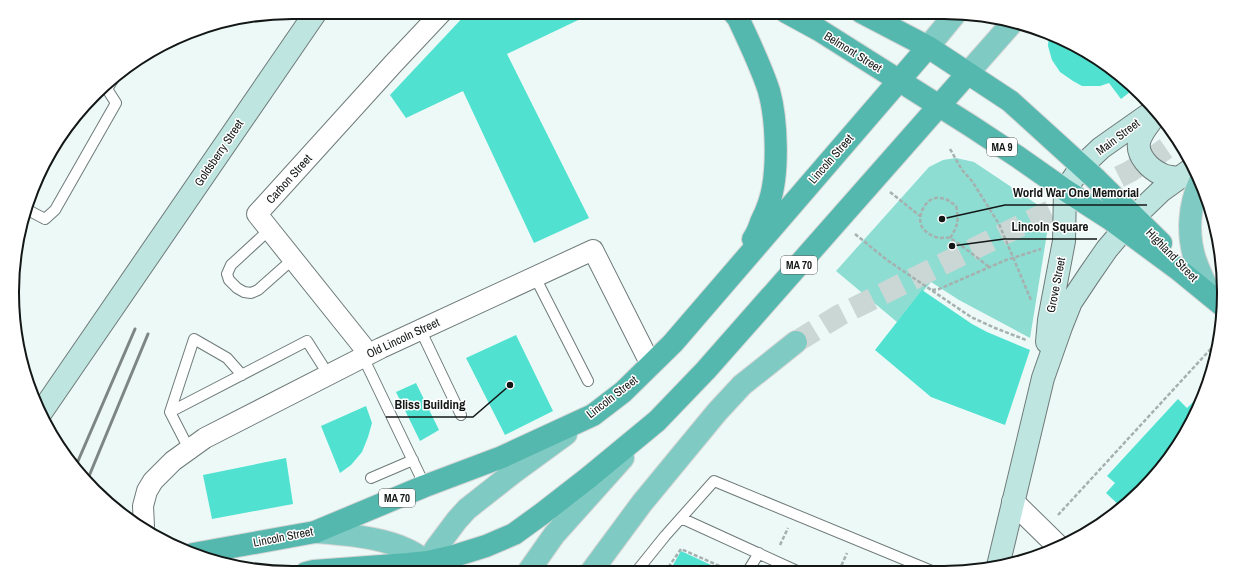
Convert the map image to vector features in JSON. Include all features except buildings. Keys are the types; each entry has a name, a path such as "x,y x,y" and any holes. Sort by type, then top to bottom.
{"highway":[{"path":"730,277 755,236 770,202 776,154 773,111 769,92 754,52 738,19"},
{"name":"Belmont Street","path":"798,19 899,80"},
{"name":"MA 9","path":"874,19 928,47 1010,101 1082,166 1129,222"},
{"name":"MA 70","path":"899,80 928,47"},
{"name":"MA 70","path":"436,566 454,556 486,546 514,534 531,523 657,421 706,370 968,73"},
{"name":"Lincoln Street","path":"207,552 315,532 425,486 502,457 593,415 623,392 673,344 899,80"},
{"name":"MA 9","path":"899,80 1110,218 1129,222"},
{"name":"Highland Street","path":"1129,222 1216,300"}],"main road":[{"name":"Goldsberry Street","path":"45,407 311,19"},
{"path":"928,47 951,19"},
{"path":"968,73 1009,27"},
{"name":"Main Street","path":"1082,166 1101,148 1150,113"},
{"path":"1154,118 1138,144 1141,156 1151,168 1162,175 1191,176"},
{"path":"1065,190 1082,166"},
{"path":"1129,222 1161,191 1191,176"},
{"path":"1192,179 1196,190 1190,222 1191,243 1196,260 1216,300"},
{"name":"Grove Street","path":"1042,384 1049,320 1064,241 1065,190"},
{"name":"Grove Street","path":"999,560 1042,384 1061,327 1071,302 1098,261 1129,222"},
{"name":"Goldsberry Street","path":"39,394 123,294"},
{"path":"595,566 642,503 717,412 742,385 796,342"},
{"path":"431,566 436,548 457,520 548,446 593,415"},
{"path":"532,566 554,535 657,421"},
{"path":"315,532 360,536 398,545 426,566"}],"street":[{"name":"Carbon Street","path":"366,355 257,214 435,19"},
{"name":"Old Lincoln Street","path":"144,522 143,506 147,491 153,481 163,469 189,449 217,431 366,355 593,250 650,365"},
{"path":"1013,502 1054,542"}],"lane":[{"path":"31,212 45,220 55,210 116,103 108,91"},
{"path":"269,230 232,265 227,274 229,280 244,292 251,293 258,290 293,259"},
{"path":"534,277 588,381"},
{"path":"420,330 461,415"},
{"path":"189,449 170,412 194,338 227,358 242,375"},
{"path":"170,412 307,341 328,374"},
{"path":"366,355 425,486"},
{"path":"371,478 413,460"},
{"path":"641,566 714,481 920,566"},
{"path":"681,518 786,566"},
{"path":"751,566 759,553"}],"path":[{"path":"950,149 962,170 972,181 999,224 1033,305"},
{"path":"875,179 920,216"},
{"path":"950,238 956,229 958,217 956,206 947,200 938,197 931,200 923,207 920,216 922,225 926,231 932,236 950,238 989,267"},
{"path":"840,219 876,252 971,317 1027,340"},
{"path":"932,290 939,289 1006,260 1041,249"},
{"path":"1058,515 1211,349"},
{"path":"780,545 784,536"},
{"path":"669,566 681,549 719,566"}],"green space":[{"path":"956,158 974,162 1044,209 1049,221 1030,338 959,300 931,282 897,322 836,271 929,167 943,160"}],"tunnel":[{"path":"796,342 840,315 1129,172 1173,144"}],"railway":[{"path":"78,461 135,329"},
{"path":"89,475 148,334"}],"place":[{"name":"World War One Memorial","path":"942,219"},
{"name":"Lincoln Square","path":"952,246"},
{"name":"Bliss Building","path":"510,385"}]}
